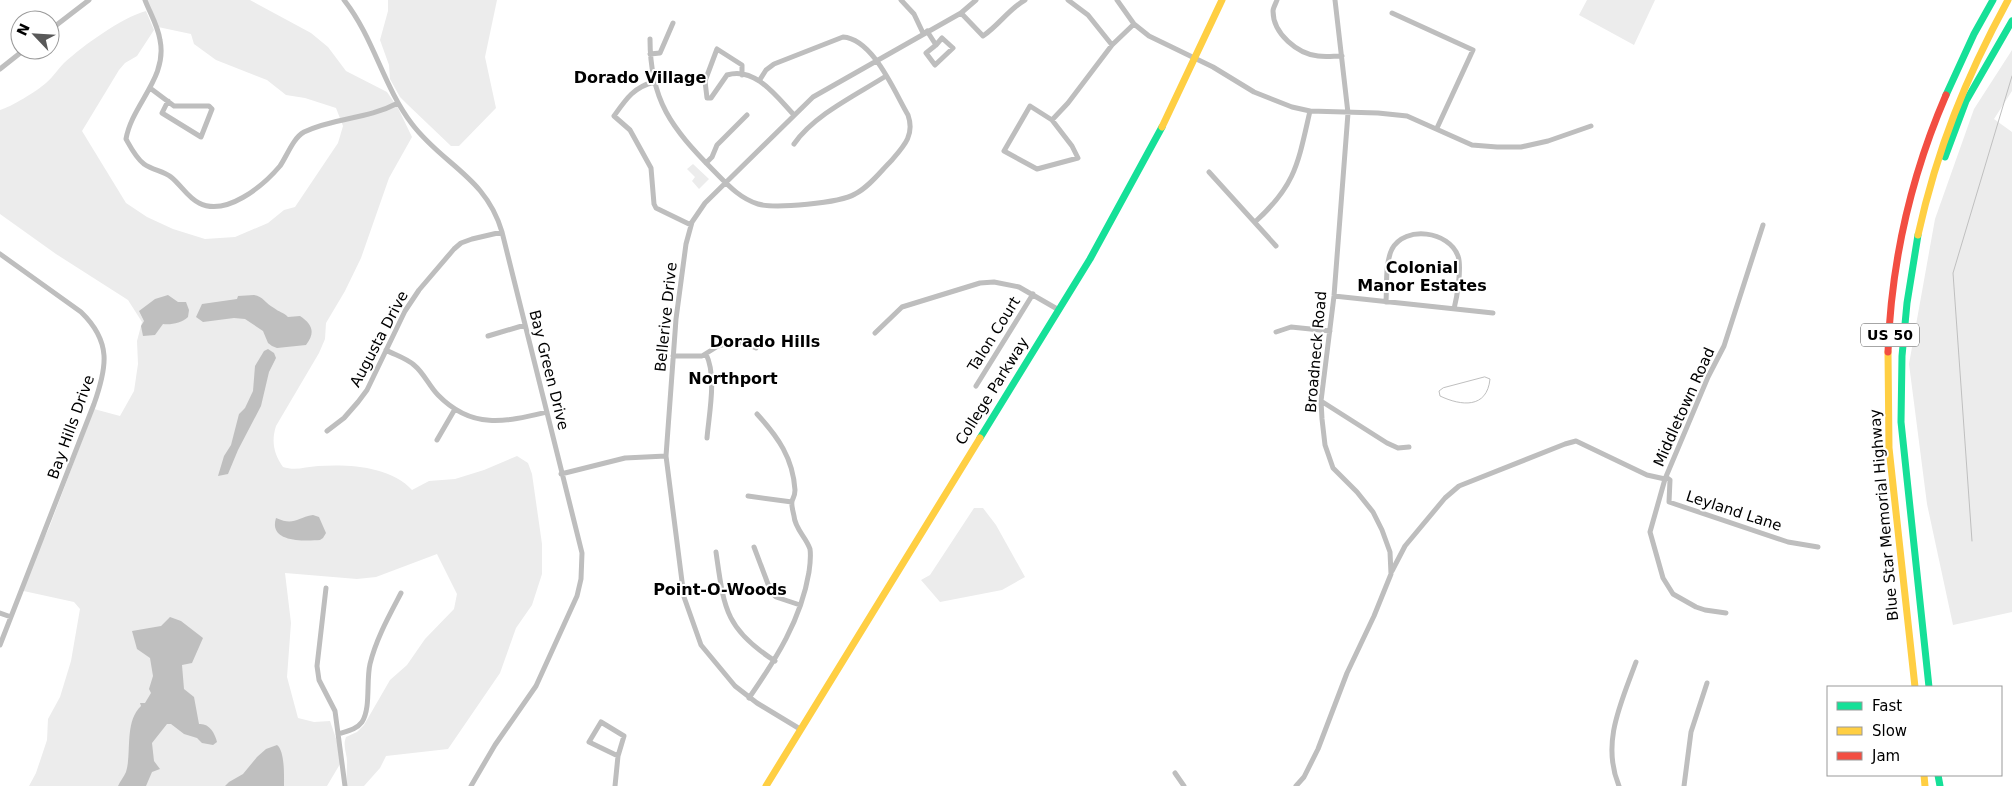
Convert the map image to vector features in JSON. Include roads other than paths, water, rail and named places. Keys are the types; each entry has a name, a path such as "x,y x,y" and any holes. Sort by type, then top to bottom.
{"main road":[{"name":"College Parkway","path":"766,786 1090,259 1124,198 1196,58 1222,0"},
{"name":"Blue Star Memorial Highway","path":"1914,686 1888,432 1888,374 1892,299 1903,230 1928,140 1954,77 1980,22 1993,0"},
{"name":"Blue Star Memorial Highway","path":"1929,686 1901,409 1902,354 1907,298 1919,233 1943,141 1954,111 1987,38 2008,0"},
{"path":"1929,194 1936,183 1955,126 1966,101 2012,21"}],"street":[{"path":"60,22 89,0"},
{"path":"145,0 160,39 161,54 159,68 132,122 126,140 144,164 170,176 193,200 208,206 234,203 259,186 280,166 302,133 326,124 382,112 398,103"},
{"name":"Bay Green Drive","path":"344,0 359,21 386,81 412,124 427,141 480,188 494,210 502,232 582,553 581,580 577,596 536,686 471,786"},
{"name":"Bellerive Drive","path":"800,729 750,698 735,686 701,645 684,597 666,456 673,356 681,285 691,225 696,213 725,182 818,93 961,13 976,0"},
{"path":"961,13 983,36 992,30 1016,5 1026,0"},
{"path":"1068,0 1088,15 1112,45"},
{"path":"1117,0 1134,24 1149,36 1196,58 1268,98 1310,111 1378,113 1407,116 1472,144 1522,147 1548,141 1591,126"},
{"path":"1277,0 1273,12 1277,26 1293,46 1318,56 1342,56"},
{"name":"Broadneck Road","path":"1296,786 1304,777 1318,749 1337,695 1391,574 1390,552 1373,512 1358,492 1333,468 1325,445 1321,401 1334,296 1348,113 1335,0"},
{"path":"903,1 936,44"},
{"path":"1392,13 1473,50 1437,128"},
{"path":"650,54 660,53 673,23"},
{"path":"1052,120 1068,103 1112,45 1134,24"},
{"path":"650,39 654,82 662,105 672,125 725,182 747,199 769,207 794,205 854,195 872,181 901,150 911,130 908,115 876,60 861,43 843,37 774,64 766,70 759,81"},
{"path":"942,38 953,48 935,65 926,53 936,44 942,38"},
{"path":"742,75 742,65 717,48 705,81 707,98 711,98 727,75 742,75 759,81 794,115"},
{"path":"0,69 11,60"},
{"path":"794,144 808,127 886,76"},
{"path":"654,82 642,85 636,89 614,116 630,130 652,168 654,204 656,208 691,225"},
{"path":"150,88 168,101 174,106 209,106 212,109 201,137 162,113 168,101"},
{"path":"1030,106 1052,120 1072,146 1078,158 1036,169 1004,152 1030,106"},
{"path":"1255,222 1272,206 1290,182 1299,160 1310,111"},
{"path":"706,163 712,157 717,145 747,115"},
{"path":"1210,172 1276,246"},
{"name":"Middletown Road","path":"1391,574 1406,546 1445,498 1459,486 1565,444 1576,441 1647,475 1666,478 1693,418 1704,386 1724,346 1763,225"},
{"name":"Augusta Drive","path":"327,431 344,418 358,402 412,301 454,249 472,239 502,232"},
{"path":"1386,302 1389,255 1396,244 1412,234 1439,236 1454,249 1459,260 1454,309"},
{"name":"Bay Hills Drive","path":"0,254 85,316 104,346 105,362 102,382 94,404 0,645"},
{"path":"875,333 902,307 980,283 1006,284 1033,294 1059,310"},
{"name":"Talon Court","path":"976,386 1033,294"},
{"path":"1334,296 1493,313"},
{"path":"488,336 525,326"},
{"path":"1276,332 1291,327 1330,331"},
{"path":"673,356 698,357 718,346 733,342 744,343 756,348"},
{"path":"386,350 414,364 437,394 455,410 474,418 494,422 547,412"},
{"path":"706,354 712,376 707,438"},
{"path":"1321,401 1387,443 1398,448 1409,447"},
{"path":"436,440 455,410"},
{"path":"750,698 775,661 791,630 807,582 810,550 794,523 792,502 795,496 794,479 788,456 776,436 756,414"},
{"path":"561,474 624,458 666,456"},
{"path":"1666,478 1650,532 1663,578 1673,594 1696,607 1726,613"},
{"name":"Leyland Lane","path":"1666,478 1670,480 1671,484 1669,502 1800,546 1818,547"},
{"path":"748,496 792,502"},
{"path":"754,547 771,592 783,600 800,606"},
{"path":"716,552 722,594 728,613 747,641 775,661"},
{"path":"326,588 317,666 319,680 335,711 345,786"},
{"path":"338,734 355,728 364,717 369,668 373,654 401,593"},
{"path":"0,613 11,617"},
{"path":"1619,786 1612,768 1612,735 1636,662"},
{"path":"1684,786 1691,732 1707,683"},
{"path":"615,786 618,756 624,736 601,722 590,742 618,756"},
{"name":"Bay Green Drive","path":"476,786 480,772"},
{"path":"1175,773 1184,786"}],"waterway":[{"path":"1972,541 1953,273 2012,76"},
{"path":"1485,377 1490,379 1488,389 1484,396 1478,400 1464,403 1440,396 1439,391 1443,388 1485,377"}],"district":[{"name":"Dorado Village","path":"640,77"},
{"name":"Colonial Manor Estates","path":"1422,276"},
{"name":"Dorado Hills","path":"765,341"},
{"name":"Northport","path":"733,378"},
{"name":"Point-O-Woods","path":"720,589"}]}
